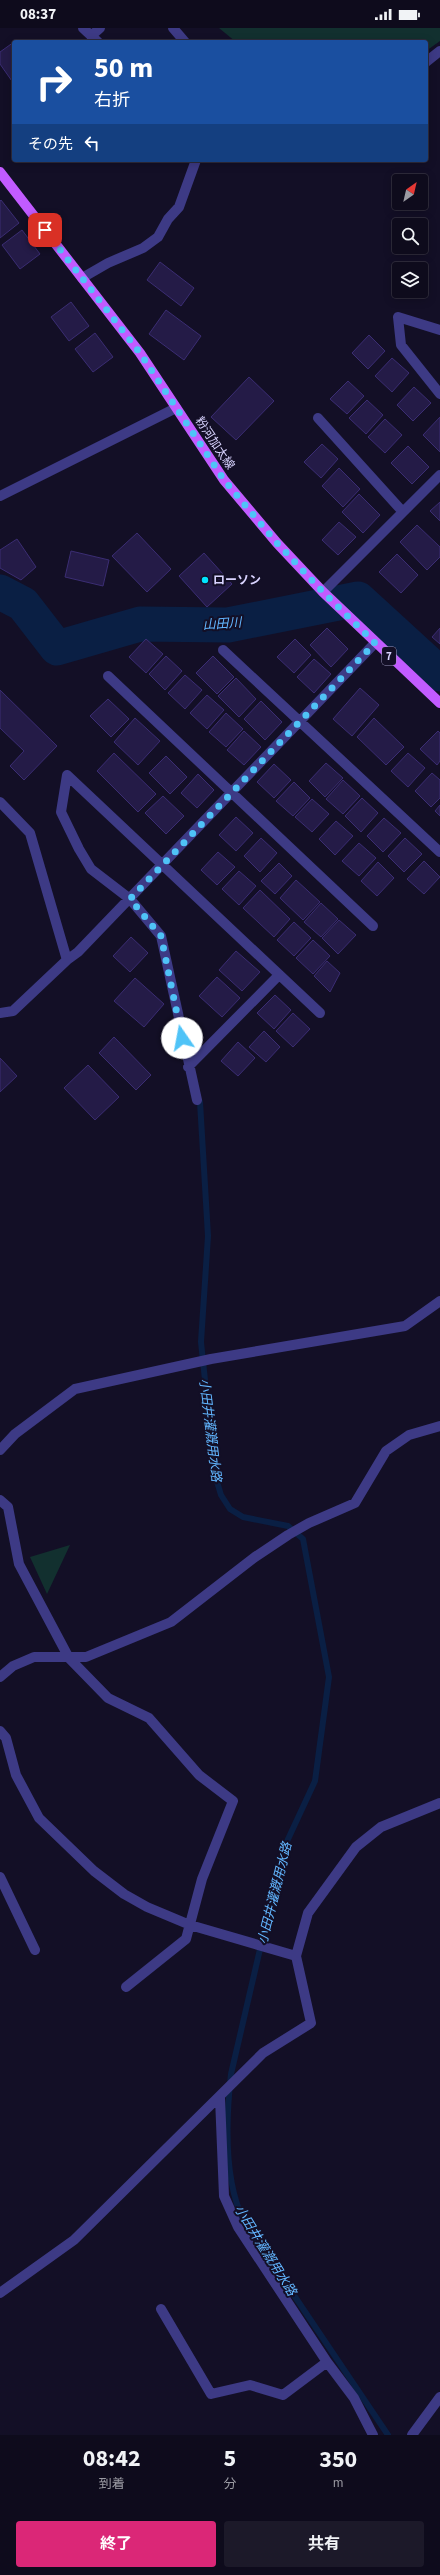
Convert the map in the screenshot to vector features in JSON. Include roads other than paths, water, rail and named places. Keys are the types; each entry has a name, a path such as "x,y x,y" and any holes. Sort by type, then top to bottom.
{"main road":[{"name":"粉河加太線","path":"0,172 140,353 224,480 277,543 323,592 375,643 440,703"}],"street":[{"path":"83,28 94,39 100,28"},
{"path":"173,28 184,40"},
{"path":"428,60 440,51"},
{"path":"82,278 108,262 143,248 158,237 168,219 180,207 195,162"},
{"path":"440,330 398,317 401,345 440,394"},
{"path":"0,496 176,408"},
{"path":"318,418 403,512"},
{"path":"323,592 440,475"},
{"path":"0,1014 14,1011 67,960 78,952 375,643"},
{"path":"223,650 440,852"},
{"path":"108,676 373,926"},
{"path":"196,1100 161,936 130,899 91,869 79,849 61,812 67,776 161,866 320,1013"},
{"path":"0,802 30,833 67,960"},
{"path":"188,1068 279,975"},
{"path":"0,1450 15,1434 75,1389 211,1359 404,1326 440,1301"},
{"path":"0,1677 13,1666 34,1657 86,1657 171,1622 255,1557 288,1535 308,1523 355,1503 386,1450 409,1435 440,1426"},
{"path":"0,1500 8,1507 19,1564 69,1658 108,1698 149,1718 199,1775 233,1801 202,1879 186,1939 126,1987"},
{"path":"0,1730 6,1738 16,1775 39,1818 94,1871 124,1894 147,1907 190,1925 254,1945 296,1956"},
{"path":"0,2292 74,2240 220,2098 263,2053 311,2023 296,1956 308,1914 356,1847 381,1827 440,1803"},
{"path":"0,1877 35,1950"},
{"path":"220,2098 224,2196 238,2227 327,2362 354,2398 373,2435"},
{"path":"161,2309 211,2394 250,2385 283,2395 327,2362"},
{"path":"412,2435 440,2397"}],"waterway":[{"name":"山田川","path":"0,592 23,604 57,648 140,624 228,625 358,599 440,674"},
{"name":"小田井灌漑用水路","path":"200,1102 208,1236 201,1342 215,1475 221,1495 230,1509 243,1517 288,1526 303,1539 329,1677 315,1781 283,1850 231,2074 227,2129 229,2168 237,2205 244,2221 388,2435"}],"place":[{"name":"ローソン","path":"205,580"}]}
